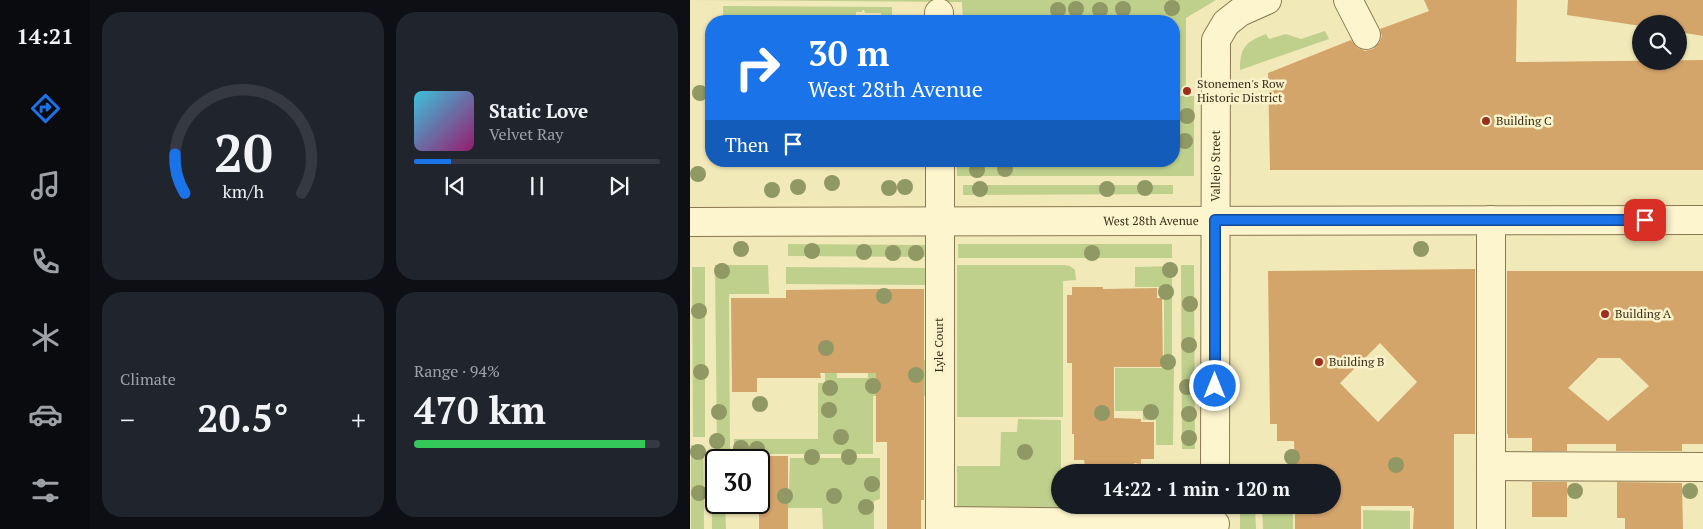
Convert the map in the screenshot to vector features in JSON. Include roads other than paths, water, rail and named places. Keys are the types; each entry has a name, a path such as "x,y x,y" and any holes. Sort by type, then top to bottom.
{"street":[{"name":"Vallejo Street","path":"1215,464 1216,40 1226,23 1240,12 1267,0"},
{"path":"1348,0 1366,35"},
{"name":"Lyle Court","path":"940,167 940,525"},
{"path":"1491,220 1491,529"},
{"name":"West 28th Avenue","path":"690,222 1703,220"},
{"path":"1491,466 1703,467"},
{"path":"940,525 1215,519"}],"place":[{"name":"Stonemen's Row Historic District","path":"1187,91"},
{"name":"Building C","path":"1486,121"},
{"name":"Building A","path":"1605,314"},
{"name":"Building B","path":"1319,362"}]}
